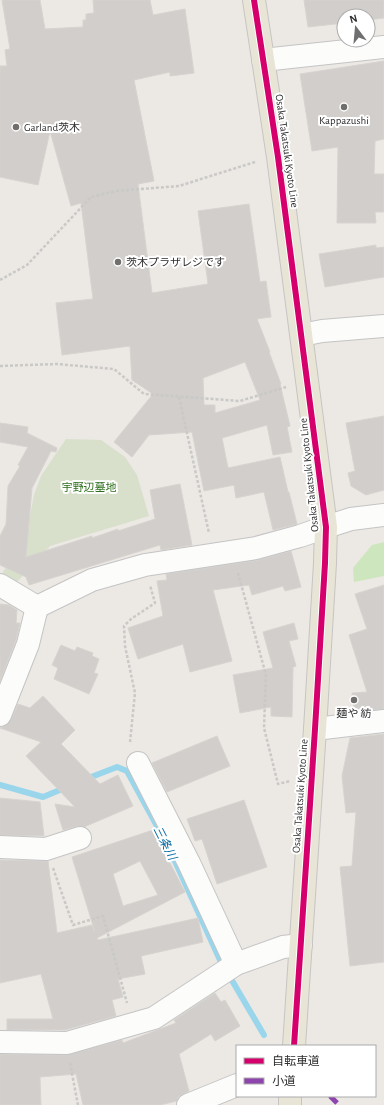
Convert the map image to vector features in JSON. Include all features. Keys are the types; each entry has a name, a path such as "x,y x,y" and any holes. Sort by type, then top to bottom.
{"main road":[{"name":"Osaka Takatsuki Kyoto Line","path":"254,0 279,165 326,526 315,729 294,1045"}],"street":[{"path":"263,60 384,47"},
{"path":"302,335 322,331 384,326"},
{"path":"37,607 92,580 145,565 256,548 300,536 326,526 351,519 384,515"},
{"path":"0,585 37,607"},
{"path":"0,715 28,644 37,607"},
{"path":"315,729 384,721"},
{"path":"138,763 189,863 236,964"},
{"path":"0,847 46,849 80,838"},
{"path":"0,1042 67,1043 154,1018 236,964 283,947 300,946"},
{"path":"188,1105 236,1085"}],"path":[{"path":"0,280 27,265 91,197 116,191 180,186 255,162"},
{"path":"0,366 57,364 114,368 144,394 179,397 240,401 287,387"},
{"path":"179,397 223,553 266,675 264,728 278,784 291,781"},
{"path":"138,763 130,743 135,693 125,646 124,626 131,619 155,603 145,565"},
{"path":"46,849 73,925 103,916 133,1024"},
{"path":"67,1043 78,1105"}],"green space":[{"name":"宇野辺墓地","path":"66,439 101,440 125,457 137,475 149,516 50,546 17,582 2,574 27,531 34,495 41,476"},
{"path":"384,542 384,576 354,582 353,568 372,545"}],"building":[{"path":"2,0 40,0 45,29 83,27 83,20 86,20 86,14 94,13 93,0 150,0 153,15 185,9 194,73 170,76 170,72 134,80 154,181 138,184 152,293 208,284 198,211 249,204 260,282 266,281 271,317 257,319 281,384 290,426 287,427 292,452 273,455 267,425 222,438 228,468 280,457 297,524 273,530 264,492 236,498 234,485 204,491 192,432 149,435 132,457 114,442 153,394 132,380 130,346 62,355 56,303 93,299 81,203 71,206 50,131 38,185 0,177 0,66 7,66 5,50 10,49","holes":["245,362 260,400 215,413 215,405 204,405 203,378"]},
{"path":"304,0 384,0 384,18 376,19 376,8 336,8 336,24 308,27"},
{"name":"Kappazushi","path":"384,61 384,139 375,141 374,174 384,174 384,212 375,212 376,223 337,223 338,147 312,151 300,74"},
{"path":"376,245 376,248 384,247 384,277 325,287 319,254"},
{"path":"384,416 384,490 366,495 351,486 348,473 355,471 346,423"},
{"path":"0,423 28,427 27,433 57,448 56,452 51,451 32,488 26,557 92,536 92,538 155,519 150,490 180,484 192,545 161,550 160,545 29,585 26,577 0,565 0,536 6,524 8,486 20,466 18,465 28,447 0,442"},
{"path":"291,551 301,587 285,591 283,586 252,595 249,585 213,590 232,661 190,672 183,644 138,659 128,628 163,616 157,581 167,580 166,574 258,560"},
{"path":"384,585 384,709 354,712 352,693 367,692 349,635 367,629 355,594"},
{"path":"0,604 9,605 17,610 16,623 20,623 16,640 0,681"},
{"path":"294,623 298,639 289,641 296,666 293,667 292,717 271,716 271,707 240,713 233,675 273,668 263,632"},
{"path":"61,645 75,651 77,647 93,653 92,656 99,659 94,673 98,674 89,694 54,679 58,668 52,665"},
{"path":"43,696 75,730 61,744 100,784 118,775 133,806 84,827 77,826 63,830 55,804 75,807 26,756 41,742 0,728 7,725 11,720 18,704 30,708"},
{"path":"384,734 384,962 350,966 340,867 352,866 356,812 346,813 342,776 350,738"},
{"path":"217,736 230,766 167,792 152,763"},
{"path":"0,798 40,802 44,836 0,835"},
{"path":"244,800 267,867 217,884 202,839 195,841 187,819"},
{"path":"153,830 168,863 170,863 185,892 97,938 98,940 198,918 203,942 141,956 145,974 118,979 123,997 112,1000 116,1016 65,1030 7,1030 7,1019 53,1019 41,974 0,983 0,860 48,861 57,933 92,925 95,932 72,857","holes":["140,861 158,895 123,906 113,874"]},
{"path":"215,993 221,1002 225,1000 240,1026 215,1041 211,1034 179,1054 189,1091 178,1097 177,1101 160,1105 83,1105 76,1074 40,1077 41,1105 0,1105 0,1054 67,1055 122,1040 123,1043 176,1023 174,1020"}],"waterway":[{"name":"三条川","path":"86,779 117,767 127,771 169,848 220,960 264,1035"},
{"name":"三条川","path":"0,785 43,797 67,787"}],"marked path":[{"path":"331,1097 339,1105"}],"cycle path":[{"path":"254,0 278,157 326,527 315,729 294,1045"}],"place":[{"name":"Kappazushi","path":"344,107"},
{"name":"Garland茨木","path":"16,127"},
{"name":"茨木プラザレジです","path":"118,262"},
{"name":"麺や 紡","path":"354,700"}]}
